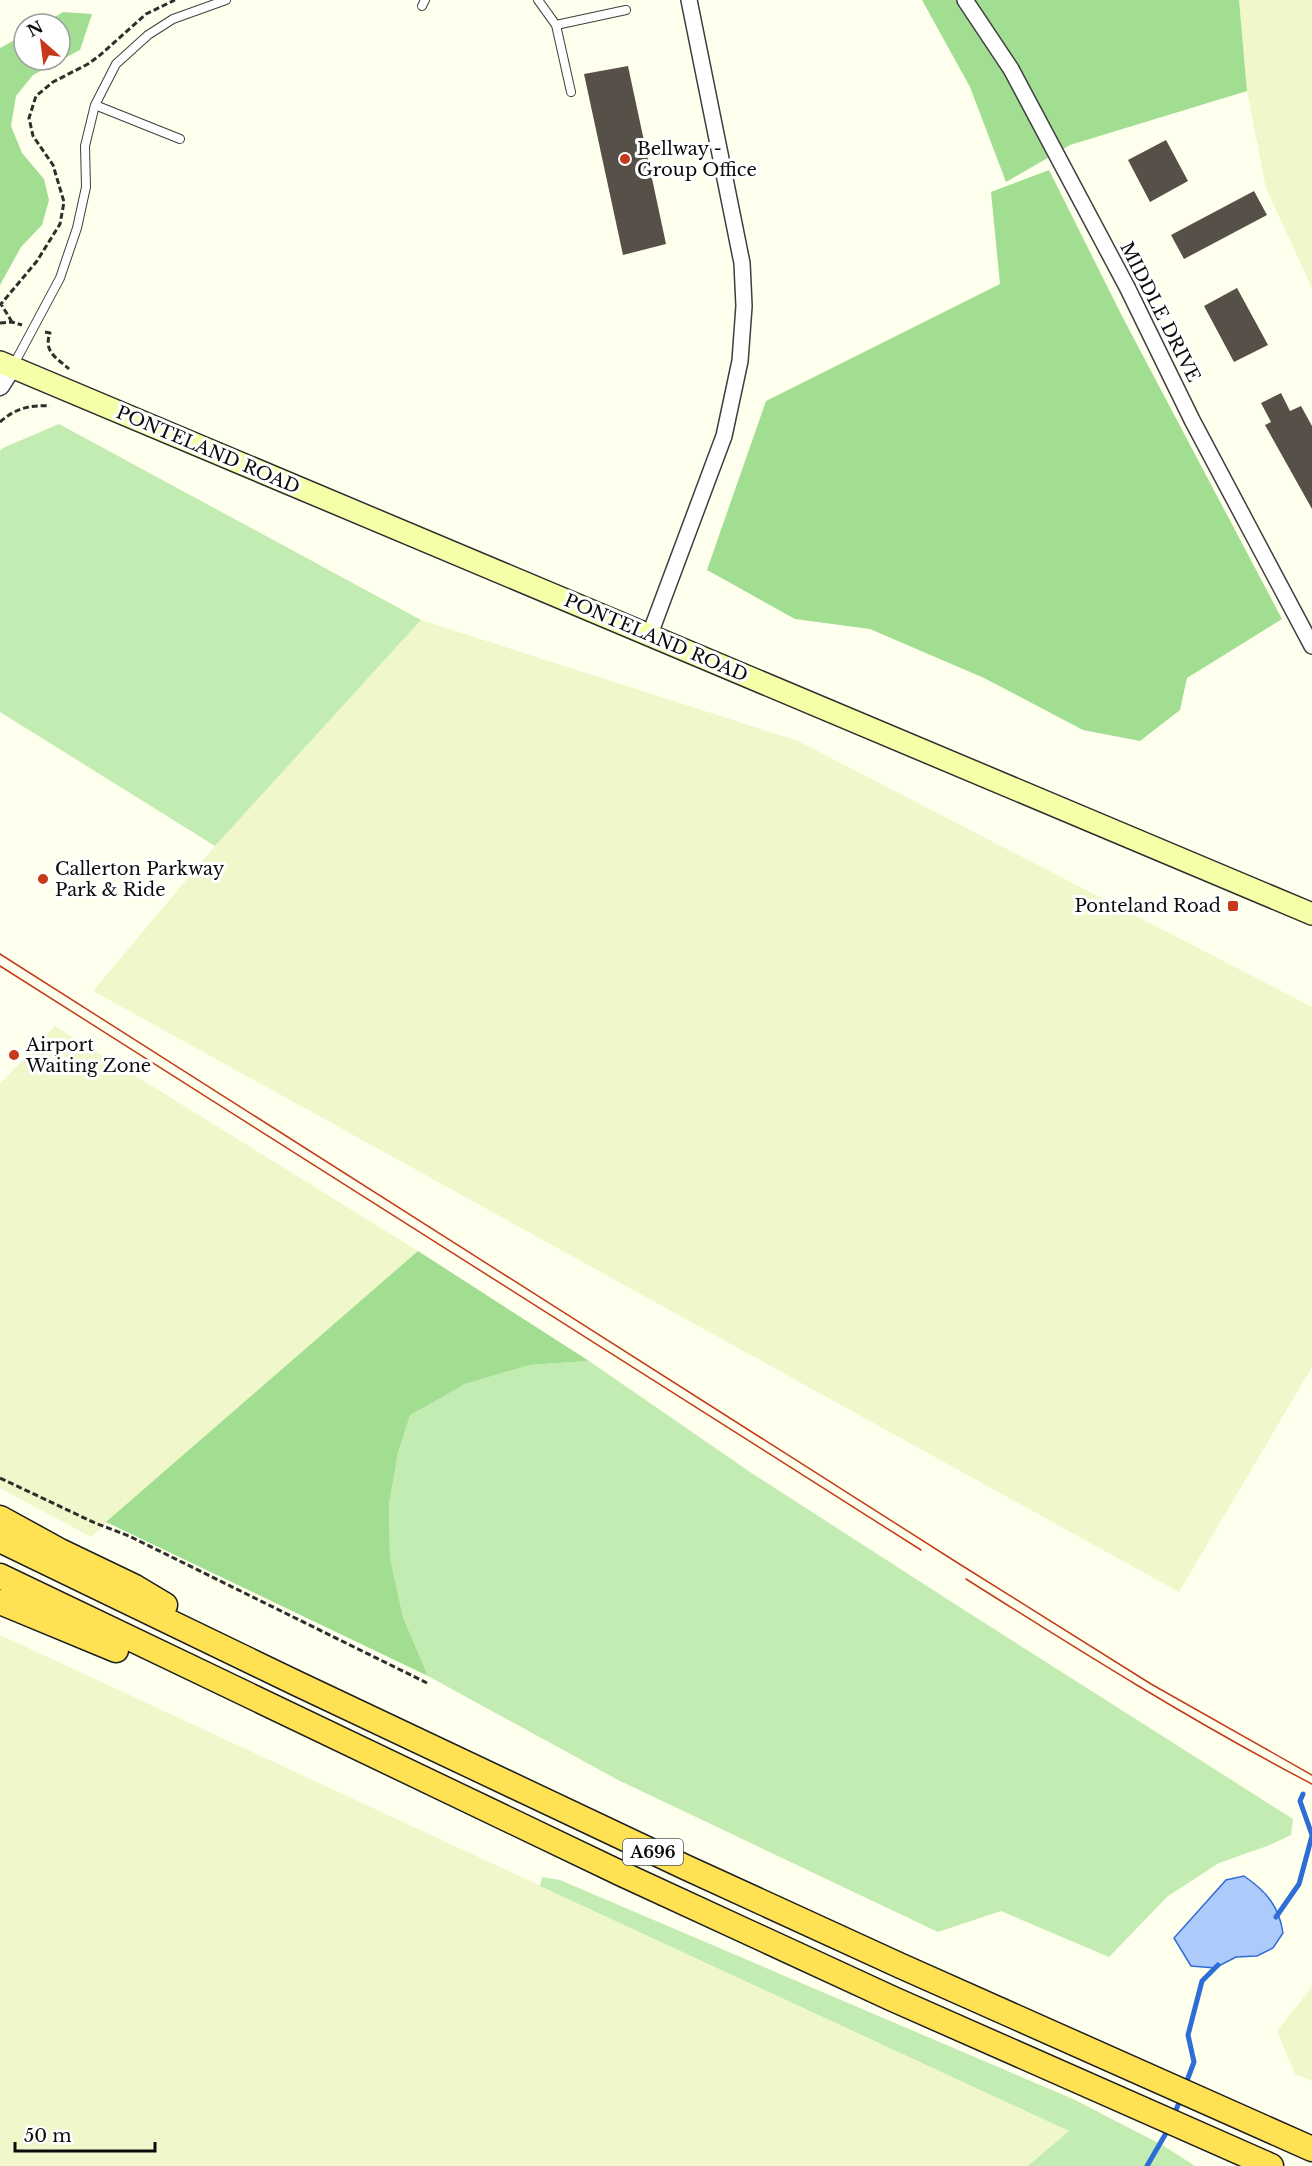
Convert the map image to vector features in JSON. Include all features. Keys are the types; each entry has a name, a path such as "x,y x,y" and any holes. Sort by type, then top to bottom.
{"highway":[{"path":"0,1518 60,1551 135,1587 296,1683"},
{"name":"A696","path":"0,1540 296,1683 901,1966 1312,2149"},
{"name":"A696","path":"0,1576 622,1874 882,1994 1271,2166"},
{"path":"0,1602 115,1649 212,1696 384,1761"}],"main road":[{"name":"PONTELAND ROAD","path":"6,364 1312,914"}],"street":[{"name":"MIDDLE DRIVE","path":"965,0 1011,69 1128,287 1192,420 1312,646"},
{"path":"650,634 724,435 740,361 744,306 742,263 693,1"},
{"path":"0,386 6,364"}],"lane":[{"path":"6,364 60,278 77,228 86,187 85,146 94,105 116,64 148,35 173,19 226,0"},
{"path":"538,0 556,25 571,92"},
{"path":"556,25 626,10"},
{"path":"94,105 180,139"}],"path":[{"path":"0,323 12,322 1,304 37,261 60,224 64,202 53,165 33,136 29,118 36,96 53,82 99,56 146,14 175,0"},
{"path":"50,333 47,340 48,349 50,354 60,361"},
{"path":"0,422 17,409 39,405"},
{"path":"0,1478 95,1523 129,1536 426,1683"}],"green space":[{"path":"922,0 1239,0 1247,91 1070,145 1006,182 970,87"},
{"path":"1239,0 1312,0 1312,288 1266,188 1247,91"},
{"path":"72,13 92,14 80,50 72,54"},
{"path":"12,42 12,72 39,72 33,75 16,96 11,126 22,153 44,179 49,200 42,225 21,247 0,285 0,48"},
{"path":"1049,170 1123,318 1282,619 1187,678 1180,710 1140,741 1083,730 984,678 870,629 795,619 707,570 766,401 1000,284 991,192"},
{"path":"59,424 421,620 215,846 0,712 0,451"},
{"path":"421,620 798,741 1312,1007 1312,1367 1179,1592 93,991 215,846"},
{"path":"55,1026 418,1251 91,1537 0,1488 0,1084"},
{"path":"418,1251 589,1361 530,1365 465,1384 410,1415 398,1453 389,1504 390,1558 403,1617 428,1676 106,1522"},
{"path":"589,1361 753,1474 1293,1819 1291,1835 1219,1863 1168,1896 1109,1957 1001,1911 938,1932 618,1780 428,1676 403,1617 390,1559 389,1504 398,1453 410,1414 465,1384 530,1365"},
{"path":"0,1635 1069,2131 1028,2166 0,2166"},
{"path":"542,1877 560,1880 1073,2099 1164,2146 1195,2166 1028,2166 1069,2131 540,1886"},
{"path":"1312,1987 1312,2081 1295,2074 1277,2031"}],"water":[{"path":"1244,1876 1259,1887 1275,1907 1283,1933 1273,1948 1257,1956 1236,1957 1215,1968 1191,1966 1174,1938 1226,1880"}],"building":[{"name":"Bellway - Group Office","path":"628,66 666,244 623,255 584,74"},
{"path":"1166,140 1188,181 1150,202 1128,160"},
{"path":"1254,191 1267,215 1184,259 1171,235"},
{"path":"1237,288 1268,345 1234,362 1204,306"},
{"path":"1281,393 1290,411 1301,406 1312,426 1312,509 1265,425 1271,422 1261,403"}],"waterway":[{"path":"1303,1794 1300,1801 1312,1835"},
{"path":"1276,1917 1299,1884 1312,1836"},
{"path":"1185,2086 1194,2062 1188,2035 1202,1981 1218,1965"},
{"path":"1173,2117 1181,2098"},
{"path":"1147,2166 1169,2128"}],"tram line":[{"path":"0,954 1151,1684 1312,1775"},
{"path":"0,966 921,1550"},
{"path":"966,1579 1180,1711 1312,1784"}],"place":[{"name":"Bellway - Group Office","path":"625,159"},
{"name":"Callerton Parkway Park & Ride","path":"43,879"},
{"name":"Ponteland Road","path":"1233,906"},
{"name":"Airport Waiting Zone","path":"14,1055"}]}
